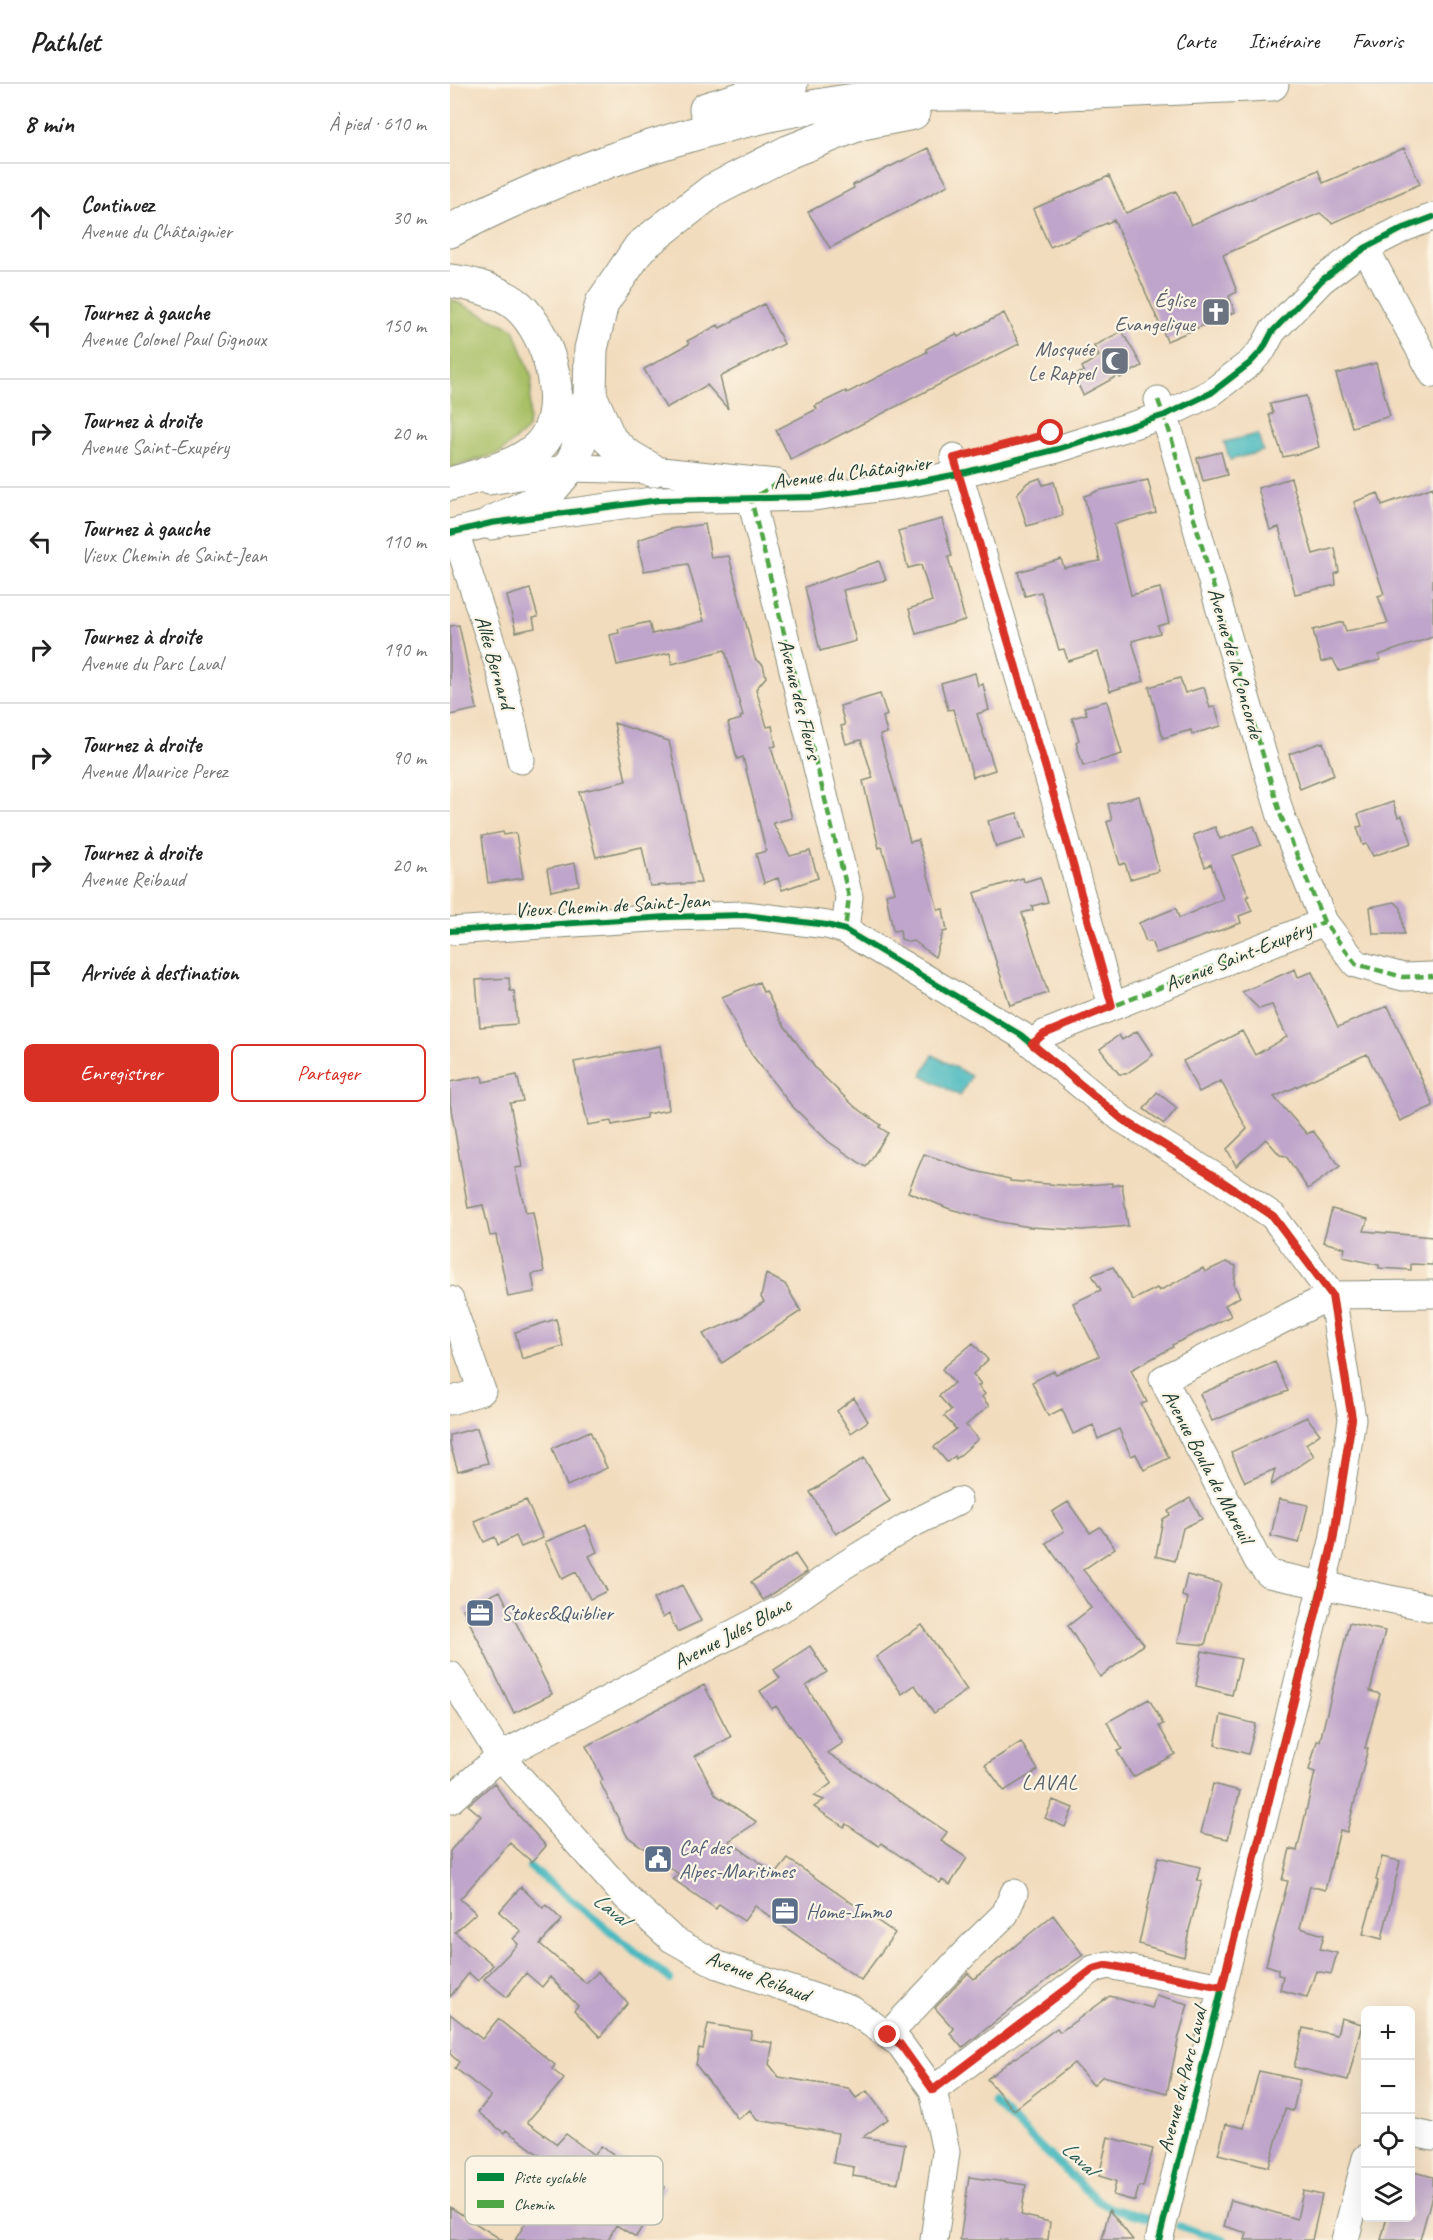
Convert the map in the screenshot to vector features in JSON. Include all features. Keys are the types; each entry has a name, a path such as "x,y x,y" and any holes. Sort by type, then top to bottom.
{"highway":[{"path":"450,214 487,194 608,143 707,109 791,84"},
{"path":"450,231 496,207 604,164 711,129 856,99 939,93 1034,94 1272,84"},
{"path":"491,524 544,498 569,468 579,444 590,395 591,349 602,303 640,246 712,191 788,152 862,123 938,108 1034,94"},
{"path":"450,281 470,282 518,306 538,332 553,375 556,398 553,423 539,446 522,458 450,486"},
{"path":"590,395 610,440 625,454 652,470"}],"street":[{"name":"Avenue du Châtaignier","path":"452,533 491,524 658,500 702,487 813,482 906,469 956,466 1058,449 1098,427 1211,393 1250,363 1263,349 1272,332 1322,280 1365,248 1404,228 1433,217"},
{"path":"1365,248 1433,374"},
{"name":"Avenue de la Concorde","path":"1162,407 1281,816 1324,922"},
{"name":"Avenue du Châtaignier","path":"450,486 569,468 652,470 702,487 751,499 814,497 907,484 956,466"},
{"path":"956,466 1056,803 1112,1006"},
{"path":"751,499 778,483"},
{"name":"Avenue des Fleurs","path":"751,499 849,897 844,930"},
{"name":"Allée Bernard","path":"452,533 501,673 521,760"},
{"name":"Vieux Chemin de Saint-Jean","path":"450,931 668,917 746,915 827,925 844,930 1011,1029 1122,1119 1273,1216 1332,1295"},
{"name":"Avenue Saint-Exupéry","path":"1032,1044 1044,1034 1324,922 1356,964 1403,977 1433,976"},
{"path":"1332,1295 1433,1294"},
{"name":"Avenue du Parc Laval","path":"1159,2240 1333,1541 1352,1419 1332,1295"},
{"name":"Avenue Boula de Mareuil","path":"1323,1585 1269,1574 1258,1561 1162,1379 1332,1295"},
{"path":"450,1300 482,1391 450,1401"},
{"name":"Avenue Jules Blanc","path":"450,1800 500,1756 786,1606 843,1566 906,1527 958,1501"},
{"path":"1323,1585 1433,1608"},
{"name":"Avenue Reibaud","path":"450,1675 500,1756 626,1898 672,1939 718,1965 852,2010 900,2044 933,2090 946,2151 934,2240"},
{"path":"888,2035 1005,1914 1014,1893"},
{"path":"933,2090 1093,1969 1108,1965 1222,1987"},
{"path":"1415,2133 1433,2137"},
{"path":"1345,2240 1362,2168"}],"green space":[{"path":"450,301 514,329 532,378 528,429 500,453 450,468"}],"water":[{"path":"1258,434 1263,451 1230,460 1224,442"},
{"path":"933,1055 971,1076 960,1096 922,1075"}],"building":[{"path":"928,148 948,185 830,248 808,212 854,188 853,185"},
{"path":"1404,148 1420,184 1332,223 1320,213 1223,255 1237,292 1229,296 1235,312 1167,341 1114,220 1050,247 1033,209 1109,176 1126,213 1176,191 1191,225 1318,170 1323,183"},
{"path":"764,304 784,344 720,377 728,409 707,385 666,408 644,369 689,344 687,341 718,325 720,328"},
{"path":"1004,313 1019,344 791,460 776,430 817,409 815,406 846,391 847,393 927,352 926,349 956,334 958,337"},
{"name":"Mosquée Le Rappel","path":"1122,331 1142,366 1120,378 1119,375 1083,395 1074,376 1084,371 1082,367 1099,356 1094,346"},
{"path":"1376,363 1390,416 1352,427 1336,374"},
{"path":"1306,396 1319,447 1283,457 1269,415 1273,413 1270,404"},
{"path":"1221,452 1227,475 1203,481 1197,458"},
{"path":"1040,478 1043,485 1054,482 1063,515 1027,526 1017,494 1027,483"},
{"path":"1291,478 1313,554 1335,548 1339,572 1335,574 1336,585 1295,594 1279,527 1270,530 1258,488"},
{"path":"1148,480 1156,513 1114,524 1131,595 1160,588 1169,623 1158,626 1160,633 1132,641 1144,681 1110,691 1098,652 1068,661 1064,649 1059,650 1041,592 1025,596 1018,572 1061,559 1064,568 1100,561 1084,496 1096,491"},
{"path":"1433,487 1433,637 1379,655 1380,660 1339,671 1333,659 1321,662 1313,630 1343,622 1346,631 1388,623 1378,596 1384,594 1354,502 1378,493 1382,505"},
{"path":"942,519 952,556 948,557 965,620 916,634 909,609 932,601 921,565 908,568 898,531"},
{"path":"705,524 711,558 729,556 755,659 763,665 766,677 756,689 767,727 772,726 776,746 771,747 792,818 773,823 790,856 810,851 818,878 782,890 778,878 764,883 756,854 766,851 743,757 737,759 728,723 741,719 740,717 743,716 725,650 672,664 670,653 617,665 610,635 619,633 618,629 649,622 652,634 704,621 688,564 644,571 638,540 670,529"},
{"path":"879,561 886,580 843,590 856,641 820,651 805,587"},
{"path":"530,589 538,617 533,618 535,628 516,632 507,596"},
{"path":"459,625 477,709 450,715 450,626"},
{"path":"975,673 978,686 983,684 989,710 977,714 995,770 973,777 953,709 948,710 941,683"},
{"path":"1180,678 1185,693 1204,687 1210,708 1215,706 1221,726 1192,734 1191,730 1163,738 1149,687"},
{"path":"880,694 887,715 883,717 887,733 880,735 910,842 918,840 938,910 943,909 947,931 943,932 935,957 914,941 901,939 900,930 893,931 886,894 895,892 882,847 879,848 863,781 873,778 861,740 846,744 841,726 845,725 840,706"},
{"path":"1107,701 1122,754 1083,766 1076,742 1079,740 1072,718 1087,714 1084,707"},
{"path":"614,723 669,741 701,883 650,886 642,847 596,857 579,792 626,781"},
{"path":"1323,742 1334,775 1300,789 1289,754"},
{"path":"1139,796 1159,871 1130,879 1125,863 1120,865 1107,822 1112,820 1108,804"},
{"path":"1393,802 1398,817 1402,816 1412,843 1373,856 1367,844 1363,845 1357,827 1362,826 1358,814"},
{"path":"1017,813 1026,838 996,847 988,821"},
{"path":"1254,826 1261,845 1232,856 1249,896 1246,897 1252,911 1239,916 1241,923 1156,953 1151,941 1146,942 1139,923 1176,908 1179,918 1223,899 1211,864 1205,867 1193,835 1215,827 1220,839"},
{"path":"503,832 504,835 516,833 523,878 488,883 482,836"},
{"path":"575,863 579,885 551,891 547,869"},
{"path":"1040,877 1048,902 1032,906 1033,910 1022,913 1048,993 1010,1005 974,893 1023,878 1024,882"},
{"path":"1395,902 1401,908 1404,934 1373,934 1370,907"},
{"path":"1295,969 1298,977 1312,972 1338,1027 1388,1006 1433,1104 1400,1121 1367,1054 1274,1097 1307,1134 1313,1131 1340,1166 1308,1189 1286,1156 1280,1155 1266,1139 1236,1166 1227,1149 1247,1129 1221,1081 1199,1092 1183,1061 1242,1031 1255,1055 1287,1037 1272,1005 1259,1009 1242,992"},
{"path":"509,978 510,991 514,991 517,1024 480,1027 476,980"},
{"path":"759,982 781,1021 816,1069 854,1106 881,1125 879,1127 888,1133 866,1167 829,1142 791,1105 752,1055 742,1038 722,997"},
{"path":"1137,1031 1153,1055 1126,1074 1119,1074 1100,1049 1119,1035 1122,1040"},
{"path":"660,1046 669,1110 646,1114 646,1118 612,1125 611,1121 588,1125 574,1062"},
{"path":"517,1075 523,1101 510,1103 522,1167 515,1168 526,1213 533,1212 544,1272 532,1274 535,1292 508,1297 496,1235 490,1236 483,1205 468,1208 450,1103 450,1082 482,1076 483,1082"},
{"path":"1157,1092 1177,1108 1164,1124 1144,1109"},
{"path":"924,1154 971,1170 1010,1179 1010,1181 1074,1186 1122,1184 1128,1226 1082,1230 1030,1227 950,1209 908,1192"},
{"path":"1332,1209 1368,1219 1364,1231 1433,1237 1433,1265 1411,1264 1411,1270 1379,1268 1379,1265 1343,1257 1345,1248 1323,1242"},
{"path":"1226,1262 1236,1266 1234,1285 1240,1297 1225,1305 1231,1316 1172,1345 1173,1347 1131,1370 1147,1402 1141,1404 1169,1458 1144,1470 1136,1454 1131,1456 1119,1429 1098,1439 1093,1425 1073,1434 1062,1409 1048,1416 1032,1382 1054,1371 1056,1374 1099,1356 1073,1303 1101,1290 1092,1275 1113,1267 1133,1300 1157,1288 1159,1291 1203,1268 1205,1272"},
{"path":"766,1274 785,1284 801,1311 722,1363 703,1334 738,1319 764,1302 761,1297"},
{"path":"556,1319 563,1346 522,1359 515,1332"},
{"path":"973,1343 988,1360 973,1374 981,1384 978,1386 985,1394 982,1397 989,1406 966,1425 978,1439 956,1459 955,1456 947,1462 934,1447 956,1429 944,1416 951,1410 939,1396 954,1383 942,1369"},
{"path":"1275,1362 1288,1391 1212,1421 1200,1394"},
{"path":"854,1398 868,1421 851,1433 837,1411"},
{"path":"1307,1417 1320,1434 1306,1444 1314,1456 1271,1485 1275,1469 1245,1482 1231,1452"},
{"path":"477,1428 488,1463 458,1471 450,1444 450,1435"},
{"path":"590,1431 607,1468 567,1486 552,1448"},
{"path":"864,1458 890,1501 836,1534 810,1492"},
{"path":"1190,1498 1202,1519 1183,1528 1175,1561 1156,1556 1163,1519 1170,1515 1168,1511"},
{"path":"1279,1499 1308,1505 1299,1543 1271,1536"},
{"path":"526,1500 543,1538 521,1547 516,1536 498,1545 495,1537 484,1542 474,1521"},
{"path":"1068,1502 1090,1533 1100,1527 1115,1548 1083,1570 1144,1644 1100,1677 1068,1626 1091,1608 1046,1543 1064,1531 1052,1512"},
{"path":"586,1525 597,1552 589,1556 607,1591 590,1599 576,1572 562,1579 545,1542"},
{"path":"795,1554 807,1572 763,1600 751,1582"},
{"path":"1187,1575 1221,1583 1205,1645 1178,1642 1188,1598 1182,1596"},
{"path":"682,1585 701,1621 677,1632 669,1614 663,1618 653,1599"},
{"path":"500,1591 552,1694 514,1713 463,1609"},
{"path":"1349,1623 1385,1631 1370,1691 1380,1694 1365,1748 1368,1748 1347,1832 1340,1830 1325,1890 1310,1886 1300,1928 1324,1935 1320,1949 1337,1953 1331,1974 1316,1971 1307,1997 1280,1990 1283,1976 1278,1975 1278,1969 1266,1965 1288,1881 1282,1880 1290,1849 1297,1851 1315,1772 1309,1770 1317,1741 1320,1741"},
{"path":"922,1625 967,1690 934,1713 915,1685 902,1694 876,1657"},
{"path":"810,1646 827,1672 806,1686 843,1743 828,1753 947,1832 941,1841 967,1858 950,1885 942,1880 940,1883 881,1843 879,1846 846,1824 844,1827 814,1807 824,1800 814,1796 832,1783 776,1706 772,1709 760,1691 780,1678 774,1670"},
{"path":"1202,1651 1241,1659 1232,1695 1196,1686"},
{"path":"704,1685 731,1737 695,1756 716,1795 757,1822 729,1841 776,1874 788,1859 895,1933 861,1980 755,1906 744,1921 719,1904 716,1909 673,1879 680,1875 627,1836 600,1782 603,1780 586,1746"},
{"path":"1149,1699 1163,1724 1159,1726 1175,1754 1133,1777 1117,1751 1122,1749 1107,1722"},
{"path":"1221,1715 1256,1724 1248,1754 1215,1745"},
{"path":"1021,1742 1038,1770 1004,1791 985,1765"},
{"path":"494,1783 512,1808 546,1846 532,1862 510,1843 460,1899 476,1913 455,1932 493,1965 478,1981 469,1973 450,1997 450,1851 481,1816 468,1805"},
{"path":"1213,1784 1240,1791 1228,1839 1201,1833"},
{"path":"1053,1800 1073,1808 1065,1827 1045,1818"},
{"path":"1158,1857 1200,1867 1197,1880 1202,1881 1184,1957 1139,1944"},
{"path":"1382,1857 1400,1861 1382,1939 1363,1934 1378,1881 1376,1880"},
{"path":"521,1887 543,1908 546,1905 562,1920 540,1944 586,1983 598,1972 628,2003 600,2037 574,2010 578,2006 550,1977 542,1987 526,1973 507,1997 484,1979 518,1944 513,1939 521,1931 499,1912"},
{"path":"1053,1915 1083,1955 1055,1974 962,2048 950,2033 954,2029 935,2008 968,1973 974,1979"},
{"path":"1156,1995 1188,2004 1167,2093 1103,2076 1093,2085 1074,2063 1014,2110 987,2079 1057,2028 1060,2032 1110,1996 1152,2008"},
{"path":"450,2014 482,2039 498,2019 555,2065 552,2069 564,2079 527,2122 557,2144 566,2134 594,2155 601,2146 617,2156 541,2156 506,2130 504,2133 478,2112 491,2096 455,2068 459,2062 450,2054"},
{"path":"1341,2018 1361,2024 1348,2080 1294,2067 1303,2028 1337,2035"},
{"path":"708,2024 752,2031 750,2039 773,2043 769,2064 779,2077 848,2088 856,2098 867,2091 888,2119 863,2137 905,2144 898,2183 853,2176 854,2167 833,2163 838,2133 757,2120 750,2110 738,2119 696,2065 699,2048 703,2049"},
{"path":"1259,2071 1300,2080 1293,2111 1285,2109 1269,2167 1218,2154 1226,2124 1244,2128"},
{"path":"1108,2137 1153,2149 1143,2187 1139,2186 1135,2201 1113,2195 1116,2181 1099,2176"},
{"path":"1415,2172 1433,2177 1433,2192 1420,2240 1381,2240 1386,2222 1415,2222"},
{"path":"969,2177 1026,2185 1021,2215 1050,2222 1048,2240 960,2240"},
{"path":"1303,2191 1322,2195 1312,2240 1245,2240 1247,2233 1224,2226 1231,2200 1297,2219"},
{"path":"450,2207 465,2217 465,2225 478,2225 502,2240 450,2240"},
{"path":"1109,2210 1133,2240 1102,2240"},
{"path":"524,2225 616,2225 608,2240 515,2240"},
{"path":"616,2225 643,2225 636,2237"}],"waterway":[{"name":"Laval","path":"530,1867 670,1979"},
{"name":"Laval","path":"993,2102 1098,2201 1111,2208 1152,2219"},
{"name":"Laval","path":"1179,2226 1224,2240"}],"marked path":[{"path":"1158,400 1169,430 1281,816 1324,922 1356,964 1403,977 1433,976"},
{"path":"954,457 1056,803 1112,1006"},
{"path":"778,483 751,499 849,897 845,930"},
{"path":"1032,1044 1044,1034 1324,922"}],"cycle path":[{"path":"450,533 491,523 659,500 814,497 907,484 1058,449 1165,415 1211,393 1250,363 1263,349 1272,332 1322,280 1365,248 1404,228 1433,217"},
{"path":"450,931 667,917 745,915 827,925 845,930 1021,1035 1122,1119 1273,1216 1332,1295 1352,1419 1333,1541 1159,2240"}],"place":[{"name":"Église Evangelique","path":"1216,312"},
{"name":"Mosquée Le Rappel","path":"1115,361"},
{"name":"Stokes&Quiblier","path":"480,1613"},
{"name":"Caf des Alpes-Maritimes","path":"658,1859"},
{"name":"Home-Immo","path":"785,1911"}],"district":[{"name":"LAVAL","path":"1050,1782"}],"route":[{"path":"888,2035 900,2044 933,2090 1093,1969 1108,1965 1222,1987 1323,1585 1333,1541 1352,1419 1332,1295 1273,1216 1122,1119 1032,1044 1044,1034 1112,1006 1056,803 954,458 1051,433"}]}
